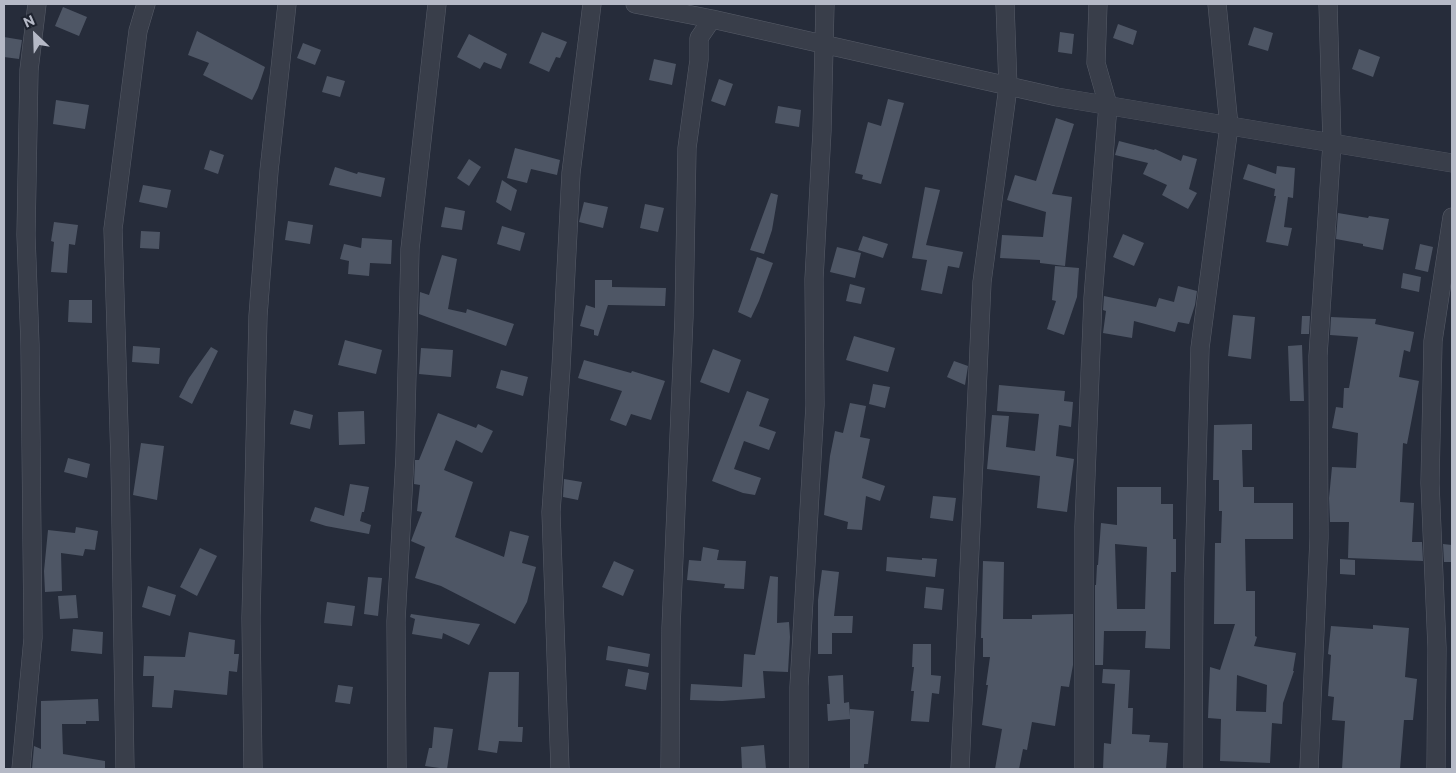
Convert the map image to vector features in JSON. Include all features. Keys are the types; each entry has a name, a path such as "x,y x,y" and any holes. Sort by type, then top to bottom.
{"street":[{"path":"21,769 33,638 30,355 26,235 29,70 37,4"},
{"path":"125,769 120,462 113,229 138,31 146,4"},
{"path":"253,769 250,618 258,316 269,171 287,4"},
{"path":"398,769 396,621 405,456 410,249 437,4"},
{"path":"560,769 551,512 561,368 571,173 592,4"},
{"path":"635,4 712,19 1056,97 1452,163"},
{"path":"799,769 799,687 815,405 814,279 822,131 825,4"},
{"path":"960,769 982,282 1008,86 1005,4"},
{"path":"1084,769 1084,526 1093,298 1108,105 1096,63 1098,4"},
{"path":"1193,769 1194,578 1200,348 1230,126 1217,4"},
{"path":"1309,769 1319,538 1318,356 1332,143 1328,4"},
{"path":"670,769 671,628 684,317 687,148 699,60 699,38 712,19"},
{"path":"1436,769 1437,648 1430,483 1434,341 1452,216"}],"building":[{"path":"63,7 87,17 79,36 55,26"},
{"path":"1118,24 1137,31 1133,45 1113,38"},
{"path":"1254,27 1273,33 1268,51 1248,45"},
{"path":"197,31 265,67 252,100 203,75 209,63 188,55"},
{"path":"542,32 567,42 560,58 556,57 549,72 529,63"},
{"path":"1060,32 1074,34 1072,54 1058,52"},
{"path":"469,34 507,54 501,69 484,62 480,69 457,57"},
{"path":"4,37 22,40 19,59 4,57"},
{"path":"303,43 321,50 315,65 297,58"},
{"path":"1359,49 1380,57 1373,77 1352,69"},
{"path":"654,59 676,64 672,85 649,80"},
{"path":"327,76 345,81 340,97 322,92"},
{"path":"719,79 733,84 725,106 711,101"},
{"path":"888,99 904,103 881,184 862,179 863,175 855,173 868,122 881,126"},
{"path":"56,100 89,105 85,129 53,124"},
{"path":"778,106 801,110 799,127 775,123"},
{"path":"1056,118 1074,124 1052,194 1072,197 1065,266 1040,263 1040,260 1000,258 1002,235 1043,237 1046,212 1007,200 1015,175 1036,181"},
{"path":"1119,141 1155,149 1181,161 1183,155 1197,159 1189,189 1197,193 1188,209 1162,195 1167,185 1143,174 1148,163 1115,155"},
{"path":"515,148 560,160 557,175 531,169 527,183 507,178"},
{"path":"210,150 224,155 218,174 204,169"},
{"path":"469,159 481,167 469,186 457,178"},
{"path":"1248,164 1276,174 1277,166 1295,168 1293,198 1288,197 1284,227 1292,228 1288,246 1266,242 1276,196 1274,196 1275,189 1243,179"},
{"path":"335,167 357,174 358,172 385,178 381,197 329,185"},
{"path":"502,180 517,190 511,211 496,202"},
{"path":"143,185 171,190 167,208 139,202"},
{"path":"925,187 940,190 926,245 963,252 959,268 948,266 942,294 921,290 927,260 912,258"},
{"path":"771,193 778,195 772,230 764,254 750,250"},
{"path":"584,202 608,207 603,228 579,222"},
{"path":"645,204 664,208 658,232 640,228"},
{"path":"445,207 465,211 462,230 441,227"},
{"path":"1338,213 1389,219 1383,250 1336,239"},
{"path":"288,221 313,225 310,244 285,240"},
{"path":"54,222 78,225 75,245 69,244 67,273 51,272 54,242 51,241"},
{"path":"502,226 525,233 520,251 497,244"},
{"path":"141,231 160,232 159,249 140,248"},
{"path":"1123,234 1144,243 1134,266 1113,257"},
{"path":"863,236 888,244 883,258 858,250"},
{"path":"362,238 392,240 391,264 370,263 369,276 348,274 349,261 340,259 344,244 361,248"},
{"path":"1420,244 1433,247 1428,272 1415,269"},
{"path":"837,247 861,253 855,278 830,272"},
{"path":"442,255 457,259 448,309 466,313 467,309 514,324 506,346 419,314 420,292 429,295"},
{"path":"757,257 773,263 751,318 738,312"},
{"path":"1055,266 1079,268 1077,297 1064,335 1047,329 1056,301 1052,300"},
{"path":"1403,273 1421,277 1419,292 1401,288"},
{"path":"595,280 612,280 612,287 666,288 665,306 608,305 598,336 594,335 594,330 580,326 586,305 595,308"},
{"path":"850,284 865,288 861,304 846,301"},
{"path":"1178,286 1197,291 1189,324 1178,322 1175,332 1134,321 1132,338 1103,333 1106,311 1103,310 1104,296 1156,307 1159,298 1174,302"},
{"path":"69,300 92,300 92,323 68,322"},
{"path":"1233,315 1255,317 1251,359 1228,356"},
{"path":"1302,316 1310,316 1309,334 1301,334"},
{"path":"1331,317 1376,319 1375,324 1414,332 1410,352 1404,350 1399,377 1419,381 1407,444 1403,443 1400,502 1414,503 1412,542 1422,542 1423,561 1348,558 1349,522 1330,522 1329,498 1332,467 1356,468 1358,433 1332,428 1336,407 1343,408 1344,388 1349,388 1358,337 1330,335"},
{"path":"854,336 895,348 888,372 846,360"},
{"path":"345,340 382,350 376,374 338,365"},
{"path":"1302,345 1304,401 1290,401 1288,346"},
{"path":"133,346 160,348 159,364 132,362"},
{"path":"211,347 218,351 192,404 179,397 189,378"},
{"path":"421,348 453,350 451,377 419,374"},
{"path":"713,349 741,360 729,393 700,382"},
{"path":"584,360 665,381 651,420 631,414 626,426 610,420 622,391 578,378"},
{"path":"954,361 968,366 965,385 947,377"},
{"path":"501,370 528,377 523,396 496,388"},
{"path":"873,384 890,387 885,408 869,404"},
{"path":"999,385 1065,391 1064,401 1073,402 1071,427 1059,425 1056,456 1074,459 1067,512 1037,508 1040,476 987,469 992,415 1009,416 1006,447 1035,451 1039,414 997,411"},
{"path":"747,391 769,399 759,426 776,432 769,450 744,441 734,469 761,478 755,495 743,493 712,481"},
{"path":"850,403 866,406 860,437 870,439 862,478 885,486 880,501 866,496 862,530 847,529 848,522 824,515 830,456 835,431 843,433"},
{"path":"294,410 313,415 310,429 290,424"},
{"path":"364,411 365,444 339,445 338,412"},
{"path":"438,413 476,428 478,424 493,431 482,453 456,440 444,470 473,482 455,537 504,557 510,531 529,536 522,563 536,567 527,602 515,624 441,586 415,578 425,547 411,541 422,512 417,511 420,485 414,484 415,460 419,460"},
{"path":"1252,424 1252,450 1242,450 1243,487 1254,487 1254,503 1293,503 1293,539 1245,539 1246,591 1255,591 1255,636 1257,637 1254,646 1296,653 1294,671 1283,703 1282,724 1272,723 1270,763 1220,761 1221,719 1208,718 1210,667 1220,670 1235,624 1214,624 1215,543 1221,543 1222,511 1219,511 1219,480 1213,480 1214,425","holes":["1237,675 1267,685 1266,712 1236,711"]},
{"path":"141,443 164,446 157,500 133,495"},
{"path":"68,458 90,464 87,478 64,472"},
{"path":"564,479 582,482 578,500 563,497"},
{"path":"350,484 369,487 364,512 362,512 360,521 371,525 369,534 310,521 315,507 344,516"},
{"path":"1117,487 1161,487 1161,504 1173,504 1173,539 1176,539 1176,572 1171,572 1170,649 1145,648 1146,631 1104,631 1103,665 1095,665 1095,585 1101,523 1117,525","holes":["1115,544 1147,547 1145,609 1117,609"]},
{"path":"933,496 956,498 953,521 930,518"},
{"path":"76,527 98,531 95,550 85,549 83,556 61,553 62,591 45,592 44,571 48,530 75,533"},
{"path":"1443,544 1452,545 1452,562 1444,562"},
{"path":"703,547 719,550 717,560 746,561 744,589 724,588 725,584 687,580 689,560 701,561"},
{"path":"200,548 217,556 197,596 180,587"},
{"path":"887,557 922,560 922,558 937,559 935,577 886,571"},
{"path":"1340,559 1355,560 1355,575 1340,574"},
{"path":"614,561 634,570 623,596 602,587"},
{"path":"983,561 1004,562 1003,619 1032,619 1032,615 1073,614 1073,665 1069,687 1061,686 1055,726 1032,722 1027,750 1023,749 1019,769 995,769 1002,729 982,725 990,657 983,657 983,638 981,638"},
{"path":"822,570 839,572 834,616 853,616 852,633 832,633 832,654 818,654 818,600"},
{"path":"770,576 778,577 777,623 789,622 788,672 763,671 765,698 722,701 690,700 691,684 742,687 744,654 755,655"},
{"path":"368,577 382,578 378,616 364,614"},
{"path":"148,586 176,595 170,616 142,607"},
{"path":"926,587 944,589 942,610 924,608"},
{"path":"76,595 78,618 60,619 58,596"},
{"path":"327,602 355,606 352,626 324,623"},
{"path":"411,614 480,624 469,645 443,633 442,639 412,634 415,619 410,617"},
{"path":"1373,625 1409,628 1405,677 1417,679 1413,720 1404,720 1400,769 1342,769 1345,721 1332,720 1334,697 1328,696 1331,655 1328,654 1331,626 1373,629"},
{"path":"73,629 103,632 102,654 71,651"},
{"path":"189,632 235,640 234,654 239,654 237,672 229,671 227,695 174,690 172,708 152,707 154,676 143,676 144,656 185,657"},
{"path":"913,644 931,644 931,675 941,676 939,694 932,693 929,722 911,721 914,691 911,691 914,667 912,667"},
{"path":"608,646 650,654 648,667 606,660"},
{"path":"628,669 649,673 646,690 625,686"},
{"path":"1103,669 1130,670 1128,708 1133,708 1132,734 1150,735 1149,742 1168,743 1166,769 1103,769 1104,743 1111,744 1115,684 1102,683"},
{"path":"489,672 519,672 518,727 523,727 522,742 499,741 497,753 478,750"},
{"path":"843,675 844,703 849,702 850,716 850,709 874,711 868,764 864,764 864,769 850,769 850,719 828,721 827,704 830,704 828,676"},
{"path":"338,685 353,687 350,704 335,702"},
{"path":"98,699 99,721 86,721 86,724 62,724 63,754 105,761 105,769 32,769 34,746 41,749 41,701"},
{"path":"434,727 453,729 447,769 425,766 429,748 432,748"},
{"path":"764,745 766,769 742,769 741,747"}]}
